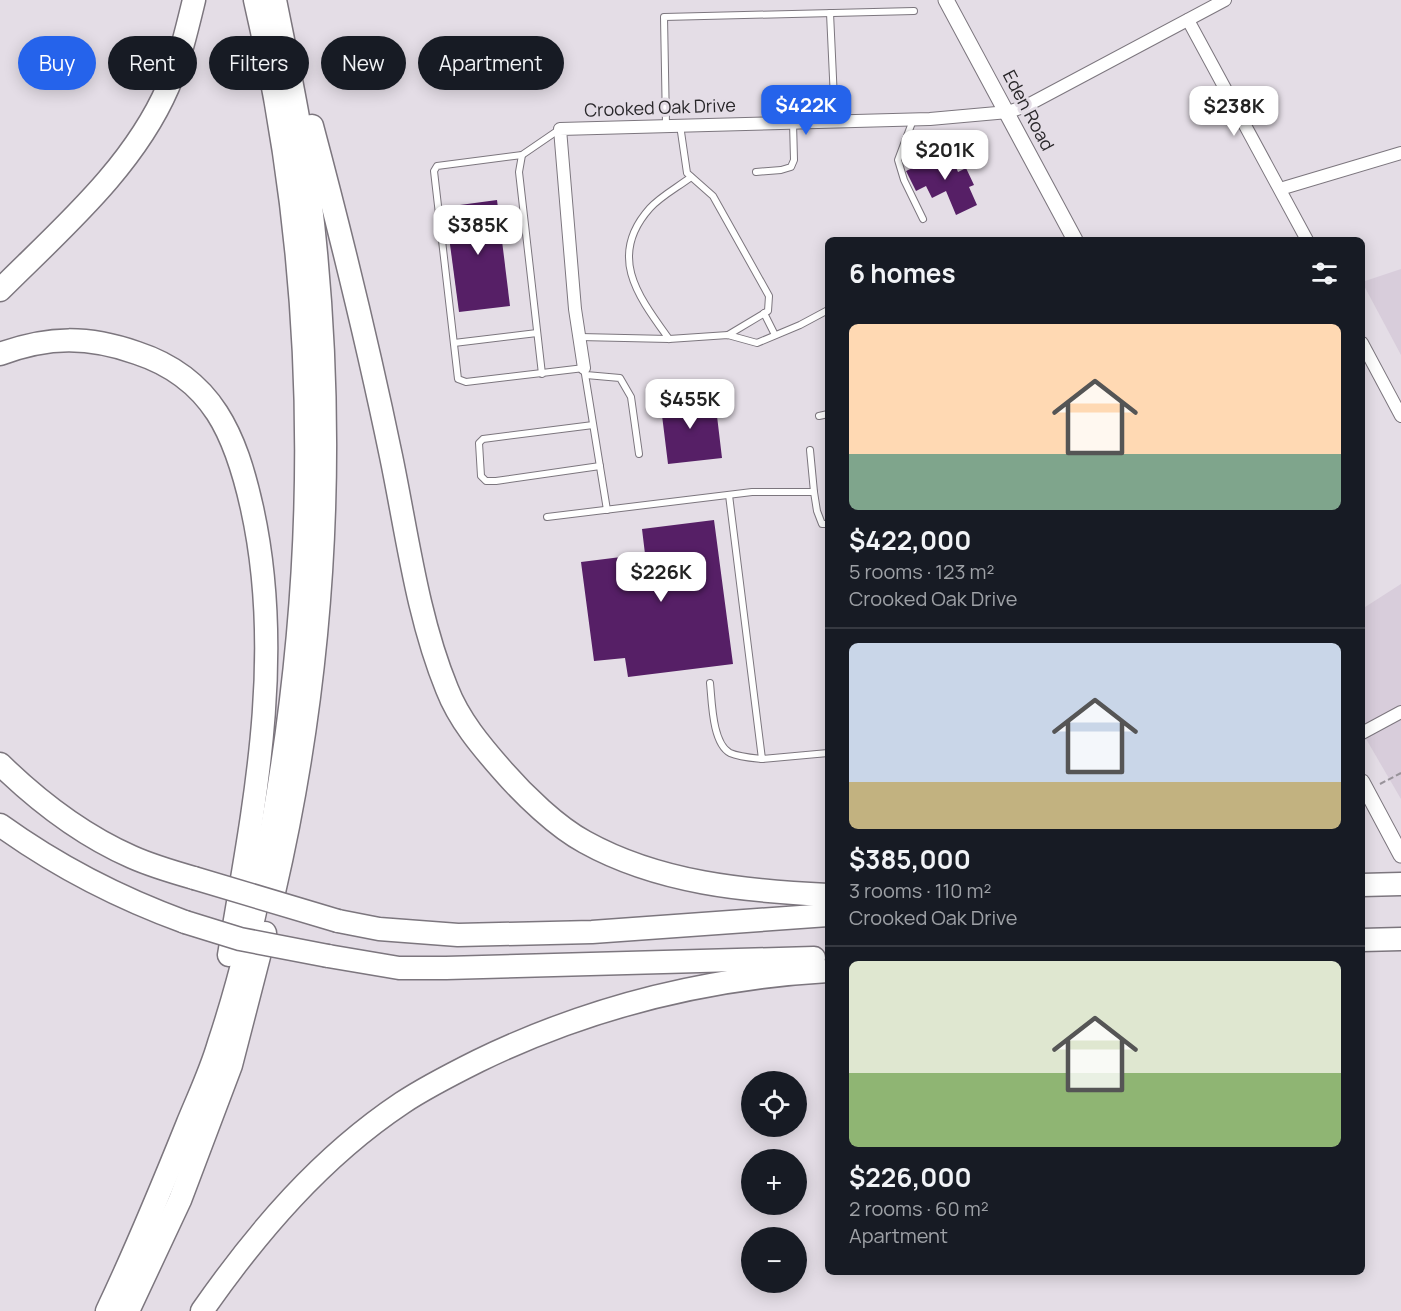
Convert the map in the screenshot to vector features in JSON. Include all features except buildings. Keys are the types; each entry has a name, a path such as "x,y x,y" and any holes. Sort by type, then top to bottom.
{"highway":[{"path":"0,290 103,188 140,136 168,88 179,59 194,0"},
{"path":"107,1311 135,1251 219,1046 257,902 274,818 286,742 298,638 304,550 307,409 299,277 284,142 275,88 255,0"},
{"path":"277,0 321,158 435,657 448,692 464,720 479,744 518,788 582,841 651,870 716,885 825,895"},
{"path":"128,1311 180,1200 231,1065 252,991 290,826 311,688 324,528 324,345 310,195 298,111 277,0"},
{"path":"0,354 35,343 73,339 121,347 143,354 187,379 206,398 228,431 243,466 258,534 266,594 268,641 264,715 252,818 227,966 213,1029 176,1153"},
{"path":"0,764 42,801 101,841 132,857 194,879 338,921 379,928 458,935 592,932 825,915"},
{"path":"0,825 27,844 91,881 152,910 185,922 240,939 399,968 825,958"},
{"path":"1365,885 1401,884"},
{"path":"1365,940 1401,939"},
{"path":"202,1311 246,1250 287,1201 343,1150 402,1103 432,1085 523,1040 598,1012 694,988 748,979 825,971"}],"street":[{"name":"Eden Road","path":"946,0 1074,237"},
{"name":"Crooked Oak Drive","path":"585,371 567,224 560,129 913,119 1008,112 1026,106 1225,0"},
{"path":"1188,20 1305,237"},
{"path":"1280,189 1401,153"},
{"path":"1365,349 1401,416"},
{"path":"1365,731 1401,712"},
{"path":"1365,789 1401,855"}],"lane":[{"path":"666,125 664,17 914,11"},
{"path":"830,13 835,121"},
{"path":"913,119 898,160 904,180 923,219"},
{"path":"756,172 791,167 794,160 793,122"},
{"path":"680,124 687,173 713,196 770,296 768,311 728,335"},
{"path":"560,129 522,155 437,166 434,171 458,379 466,382 585,371 620,378 631,397 639,454"},
{"path":"522,155 519,172 542,374"},
{"path":"669,339 641,300 627,259 633,232 651,207 691,177"},
{"path":"580,337 669,339 728,335 757,343 825,311"},
{"path":"764,313 775,335"},
{"path":"454,344 537,333"},
{"path":"585,371 607,510"},
{"path":"819,416 825,415"},
{"path":"593,425 483,438 479,443 481,476 486,481 496,481 600,466"},
{"path":"810,450 817,511 822,524 825,524"},
{"path":"548,517 729,495 814,492"},
{"path":"729,495 762,759"},
{"path":"710,683 714,726 720,742 728,752 762,759 825,753"}],"path":[{"path":"1365,787 1401,773"}],"shaded area":[{"path":"1401,269 1401,355 1365,288 1365,281"},
{"path":"1401,584 1401,799 1365,737 1365,607"}]}
